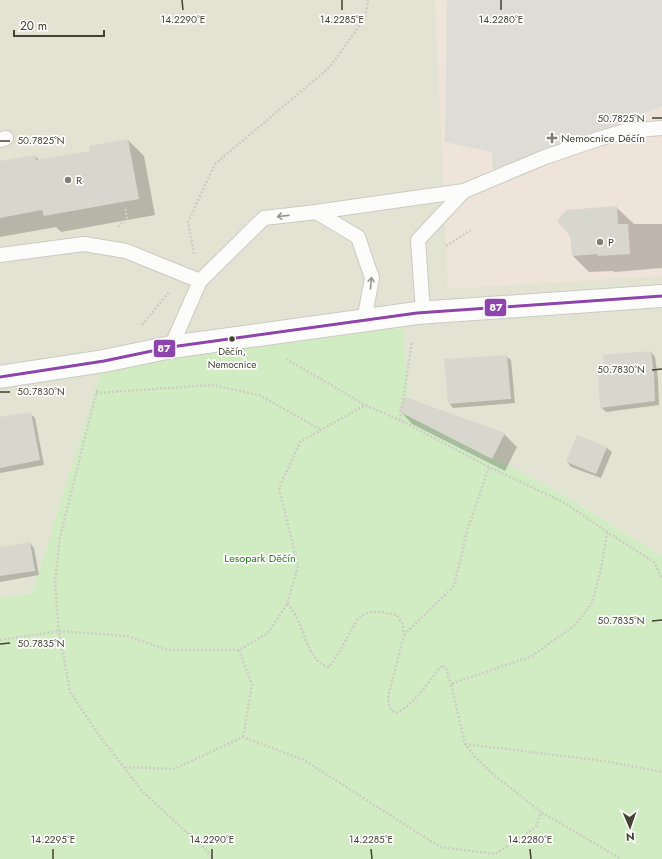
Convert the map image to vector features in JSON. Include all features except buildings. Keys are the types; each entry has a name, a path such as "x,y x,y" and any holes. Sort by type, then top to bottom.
{"street":[{"path":"0,377 104,360 171,347 420,313 662,296"}],"lane":[{"path":"171,347 200,281 264,218 464,191 545,157 598,139 625,131 662,128"},
{"path":"420,313 418,240 464,191"},
{"path":"316,212 358,237 372,278 364,321"},
{"path":"0,255 84,244 126,251 200,281"}],"path":[{"path":"200,281 188,222 215,164 330,67 365,18 368,0"},
{"path":"138,329 183,274"},
{"path":"400,420 420,313"},
{"path":"247,336 365,405 400,420 489,467 565,503 654,562 662,579"},
{"path":"104,360 60,537 55,582 59,631 70,692 96,731 141,790 214,859"},
{"path":"96,393 212,385 258,395 321,429"},
{"path":"0,640 59,631 127,636 168,650 239,650 268,633 287,604 298,566 279,488 300,442 365,405"},
{"path":"404,635 454,586 467,531 489,467"},
{"path":"451,684 532,656 574,626 592,603 601,569 607,532"},
{"path":"287,604 292,609 298,620 314,658 324,666 329,667 333,663 356,620 367,613 379,612 397,615 403,625 404,635 388,697 389,706 392,712 400,712 410,704 442,665 446,668 451,684 465,744 493,774 541,812 621,859"},
{"path":"239,650 252,685 243,736"},
{"path":"124,767 174,769 243,736 304,760 440,847 495,854 536,827 541,812"},
{"path":"465,744 604,761 662,772"}],"shaded area":[{"path":"0,0 662,0 662,556 555,490 0,598"},
{"name":"Nemocnice Děčín","path":"435,0 662,0 662,276 448,289"},
{"path":"447,0 662,0 662,106 493,170 492,152 445,142"}],"green space":[{"name":"Lesopark Děčín","path":"403,328 410,415 555,490 662,556 662,859 0,859 0,598 33,592 104,361 247,336"}],"transit line":[{"name":"87","path":"0,377 104,361 171,347 417,313 662,296"}],"place":[{"name":"Nemocnice Děčín","path":"552,138"},
{"name":"R","path":"68,180"},
{"name":"P","path":"600,242"},
{"name":"Děčín, Nemocnice","path":"232,339"}]}
